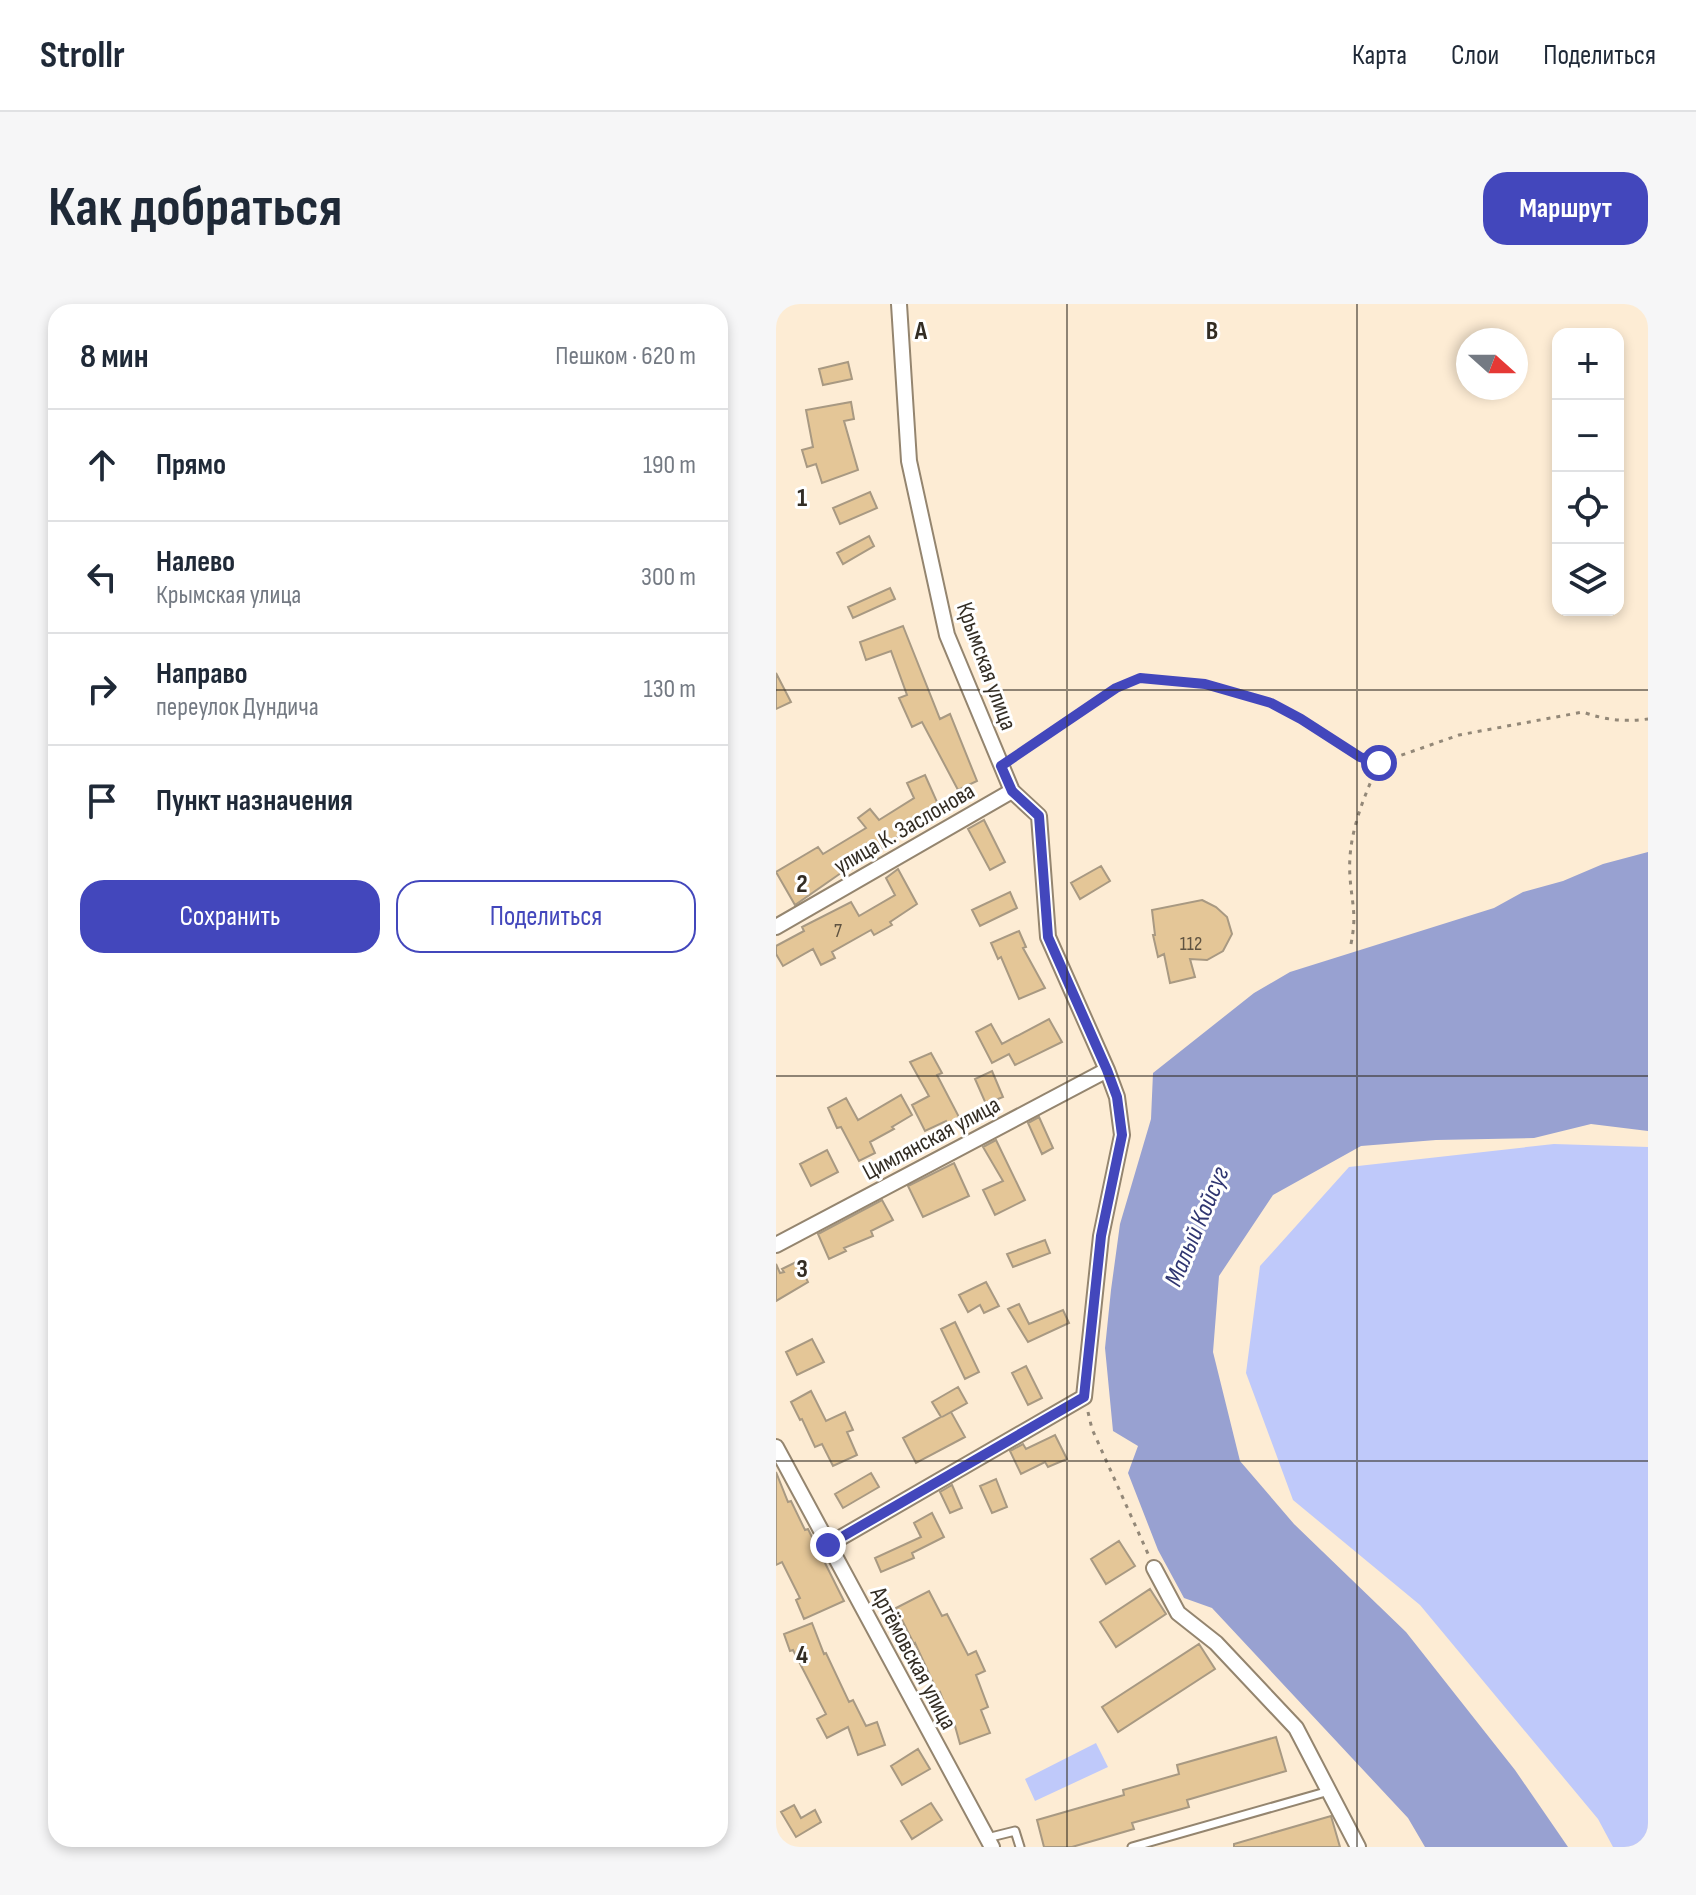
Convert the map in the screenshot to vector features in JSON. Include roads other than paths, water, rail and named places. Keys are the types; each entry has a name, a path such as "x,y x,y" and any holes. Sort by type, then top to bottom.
{"street":[{"name":"Крымская улица","path":"828,1545 1084,1397 1101,1236 1122,1135 1117,1097 1107,1070 1048,937 1039,816 1012,791 947,635 909,461 899,304"},
{"name":"улица К. Заслонова","path":"776,927 1012,791"},
{"name":"Цимлянская улица","path":"776,1245 1107,1070"},
{"name":"Артёмовская улица","path":"776,1447 989,1843"},
{"path":"1154,1568 1178,1613 1216,1643 1296,1728 1358,1847"}],"lane":[{"path":"1132,1847 1329,1791"},
{"path":"989,1843 1015,1831 1020,1847"}],"water":[{"name":"Малый Койсуг","path":"1648,852 1648,1131 1591,1124 1534,1138 1436,1140 1361,1146 1273,1195 1219,1276 1213,1352 1240,1461 1294,1524 1406,1632 1515,1770 1568,1847 1425,1847 1408,1818 1212,1608 1184,1598 1158,1550 1128,1473 1138,1446 1113,1431 1105,1348 1111,1290 1120,1224 1151,1119 1153,1073 1254,993 1290,972 1494,908 1523,892"}]}
